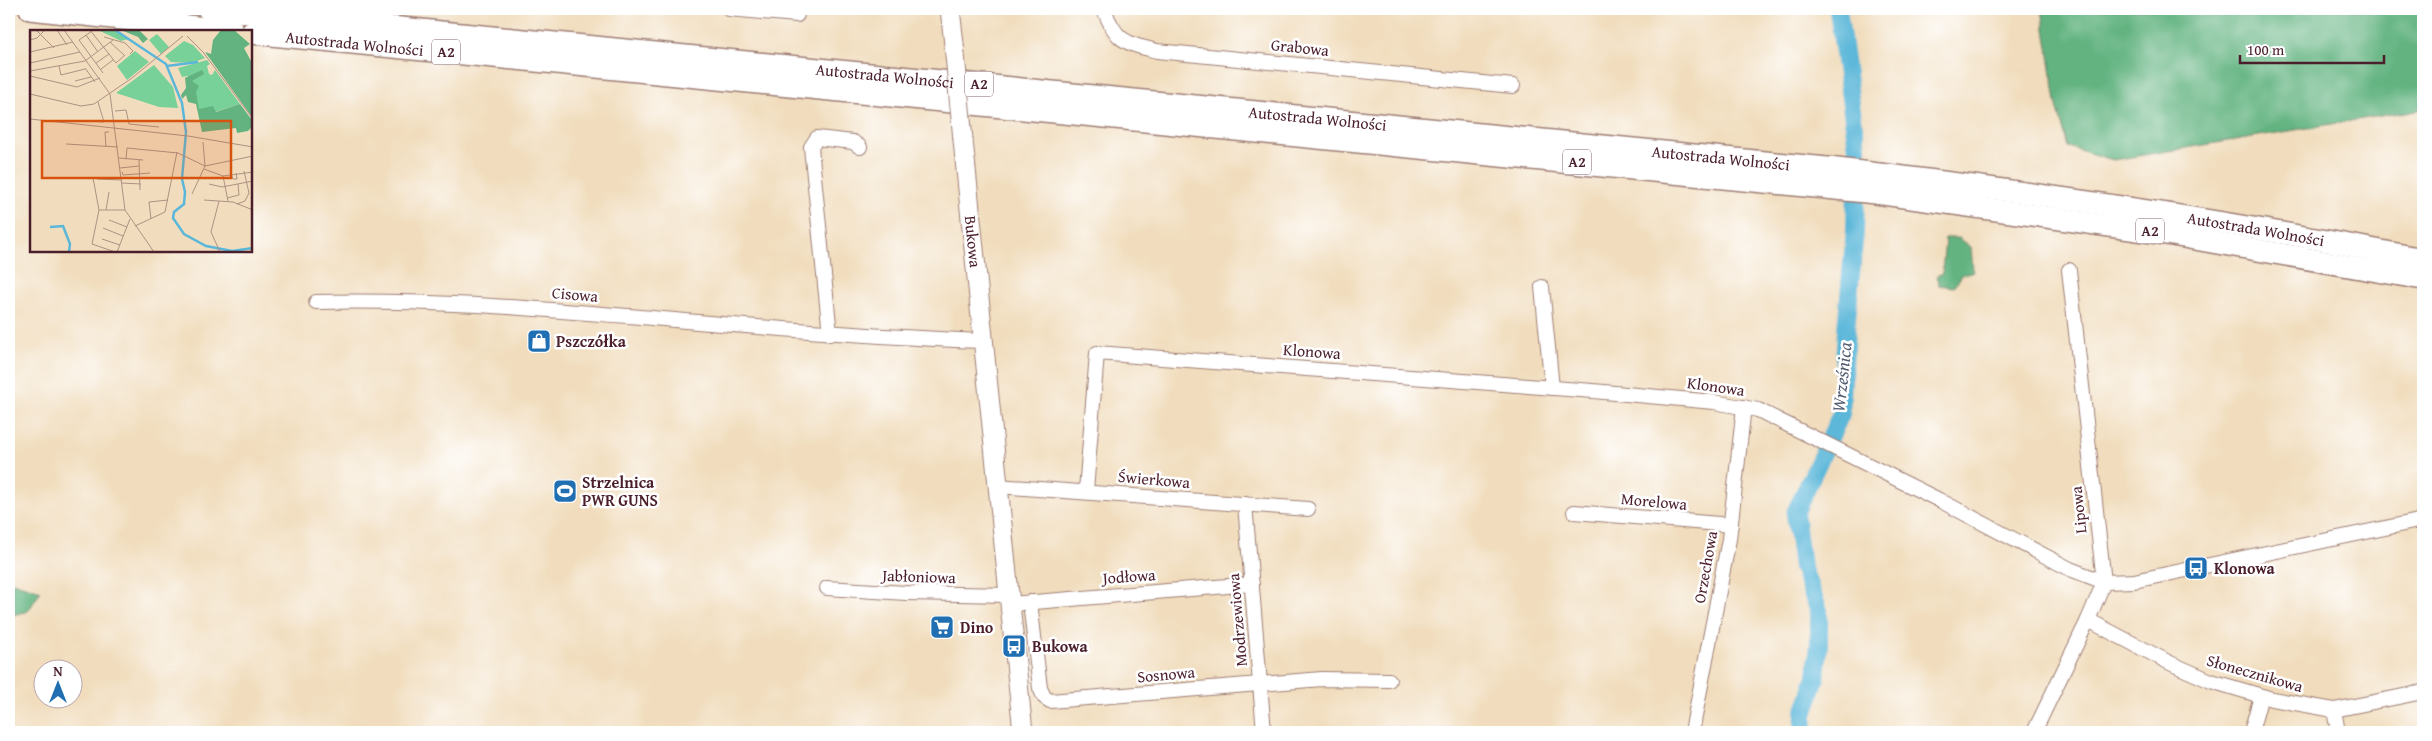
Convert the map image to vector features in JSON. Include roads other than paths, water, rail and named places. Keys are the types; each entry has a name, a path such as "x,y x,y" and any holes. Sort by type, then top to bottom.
{"highway":[{"path":"30,9 224,30"},
{"name":"Autostrada Wolności","path":"208,9 1876,183 2045,194 2188,216 2423,259"},
{"name":"Autostrada Wolności","path":"252,33 1837,179"},
{"name":"Autostrada Wolności","path":"1876,183 2423,279"}],"main road":[{"name":"Bukowa","path":"950,9 1023,732"}],"street":[{"path":"729,9 797,15 796,9"},
{"name":"Grabowa","path":"1104,9 1111,28 1126,43 1157,51 1513,86"},
{"path":"830,334 811,147 817,138 853,142 860,147"},
{"name":"Lipowa","path":"2034,732 2088,620 2104,582 2069,270"},
{"path":"1542,287 1552,388"},
{"name":"Cisowa","path":"316,302 383,300 534,308 830,334 984,341"},
{"name":"Klonowa","path":"1086,491 1097,354 1552,388 1714,402 1758,410 1821,440 2070,569 2104,582 2134,581 2423,520"},
{"name":"Orzechowa","path":"1692,732 1731,524 1744,407"},
{"name":"Świerkowa","path":"998,486 1086,491 1308,509"},
{"name":"Modrzewiowa","path":"1246,504 1264,732"},
{"name":"Morelowa","path":"1574,512 1731,524"},
{"name":"Jodłowa","path":"1009,599 1030,602 1252,584"},
{"name":"Jabłoniowa","path":"827,588 1009,599"},
{"name":"Sosnowa","path":"1030,602 1040,688 1044,697 1050,702 1322,679 1389,680"},
{"name":"Słonecznikowa","path":"2088,620 2170,663 2211,681 2261,696 2312,707 2334,710 2423,692"},
{"path":"2251,732 2261,696"},
{"path":"2334,710 2338,732"}],"waterway":[{"name":"Wrześnica","path":"1803,732 1804,714 1816,677 1819,611 1802,567 1795,513 1841,414 1855,230 1857,148 1838,9"}],"place":[{"name":"Pszczółka","path":"539,341"},
{"name":"Strzelnica PWR GUNS","path":"565,491"},
{"name":"Klonowa","path":"2196,568"},
{"name":"Dino","path":"942,627"},
{"name":"Bukowa","path":"1014,646"}]}
